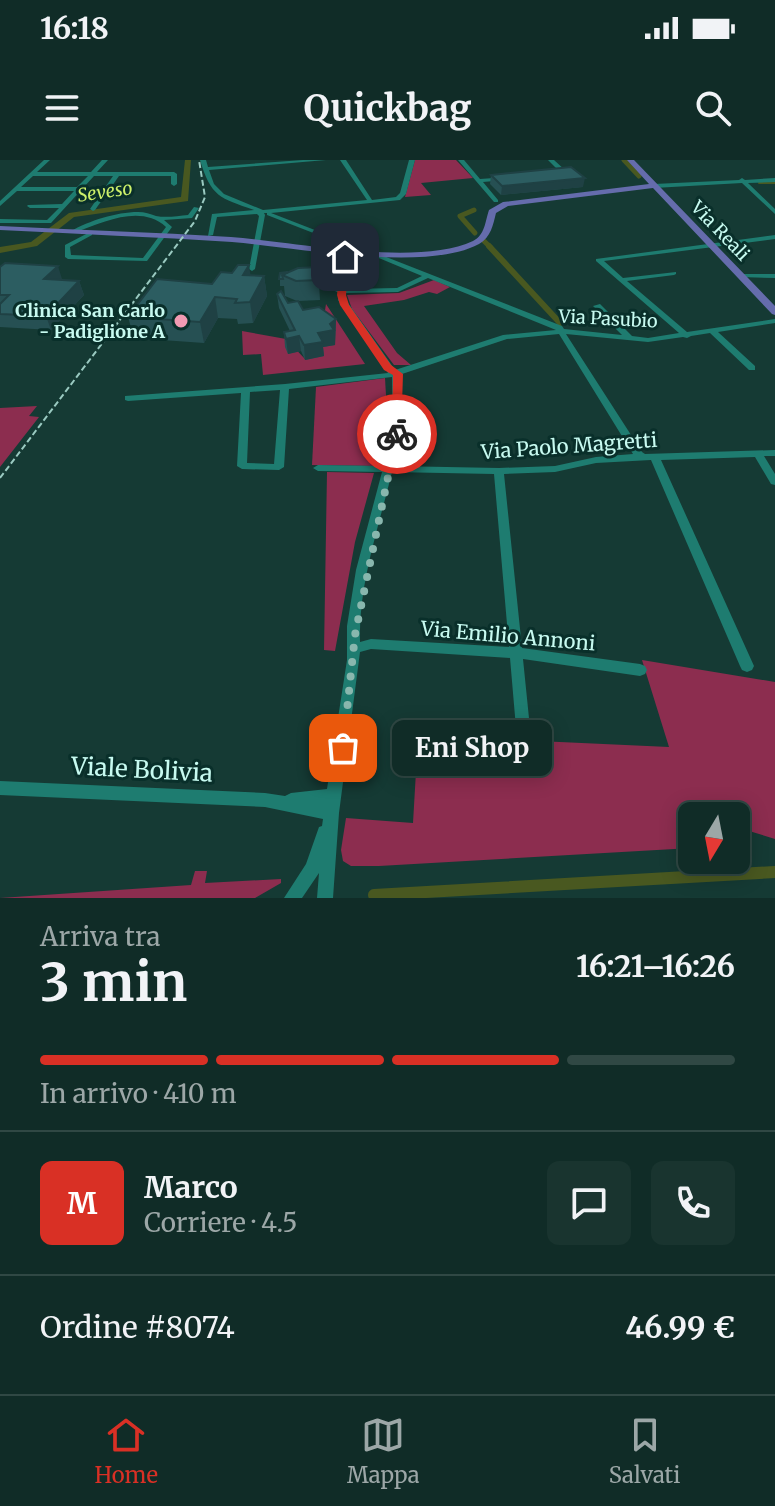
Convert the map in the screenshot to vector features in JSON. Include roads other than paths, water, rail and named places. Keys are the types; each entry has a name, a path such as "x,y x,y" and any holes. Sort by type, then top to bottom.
{"main road":[{"name":"Via Reali","path":"630,160 775,312"},
{"path":"637,186 642,173"},
{"path":"0,225 391,253 455,247 479,235 484,214 496,204 545,195 653,185"},
{"path":"337,247 372,254 421,255 472,245 487,233 492,212 506,204 653,185"}],"street":[{"path":"0,204 47,160"},
{"path":"51,229 64,206 105,160"},
{"path":"148,174 153,160"},
{"path":"203,160 214,191 337,247 341,256 342,305 391,372 398,431 387,470 354,642 331,813 325,898"},
{"path":"206,169 323,160"},
{"path":"343,160 371,202"},
{"path":"210,235 214,215 264,213 402,196 412,160"},
{"path":"461,160 496,201"},
{"path":"546,174 563,172 551,160"},
{"path":"294,162 298,171"},
{"path":"32,174 174,174 174,184"},
{"path":"93,209 117,174"},
{"path":"478,181 519,177"},
{"path":"742,180 775,212"},
{"path":"653,185 775,180"},
{"path":"653,185 673,184"},
{"path":"16,189 79,189"},
{"path":"30,206 64,206"},
{"path":"159,218 169,227 145,260 68,257 65,248 79,233 118,216 190,217 196,208"},
{"path":"250,266 264,213"},
{"path":"687,336 598,260 775,237"},
{"path":"372,254 555,325 563,331 638,454 649,458 747,666"},
{"path":"622,280 674,273"},
{"path":"340,291 398,290 427,276"},
{"path":"741,276 775,276"},
{"path":"597,306 632,340"},
{"name":"Via Pasubio","path":"128,398 246,391 391,372 506,337 563,331 632,340 687,336 775,321"},
{"path":"712,331 752,368"},
{"path":"246,391 242,466 279,467 285,387"},
{"name":"Via Paolo Magretti","path":"318,468 499,471 555,469 596,460 775,453"},
{"path":"758,454 775,482"},
{"path":"499,471 523,728"},
{"name":"Via Emilio Annoni","path":"354,642 516,653 640,670"},
{"name":"Viale Bolivia","path":"0,788 283,802 331,813"},
{"name":"Viale Bolivia","path":"283,802 334,795"},
{"path":"292,898 318,857 331,813"}],"waterway":[{"name":"Seveso","path":"0,250 34,244 72,215 185,199 188,160"},
{"path":"624,160 639,176"},
{"path":"759,183 775,183"},
{"path":"474,210 460,216 475,233"},
{"path":"483,240 489,246"},
{"path":"489,246 560,323"},
{"path":"374,895 775,872"}],"railway":[{"path":"0,478 195,221 205,197 199,160"}],"place":[{"name":"Clinica San Carlo - Padiglione A","path":"181,321"},
{"name":"Eni Shop","path":"343,748"}]}
